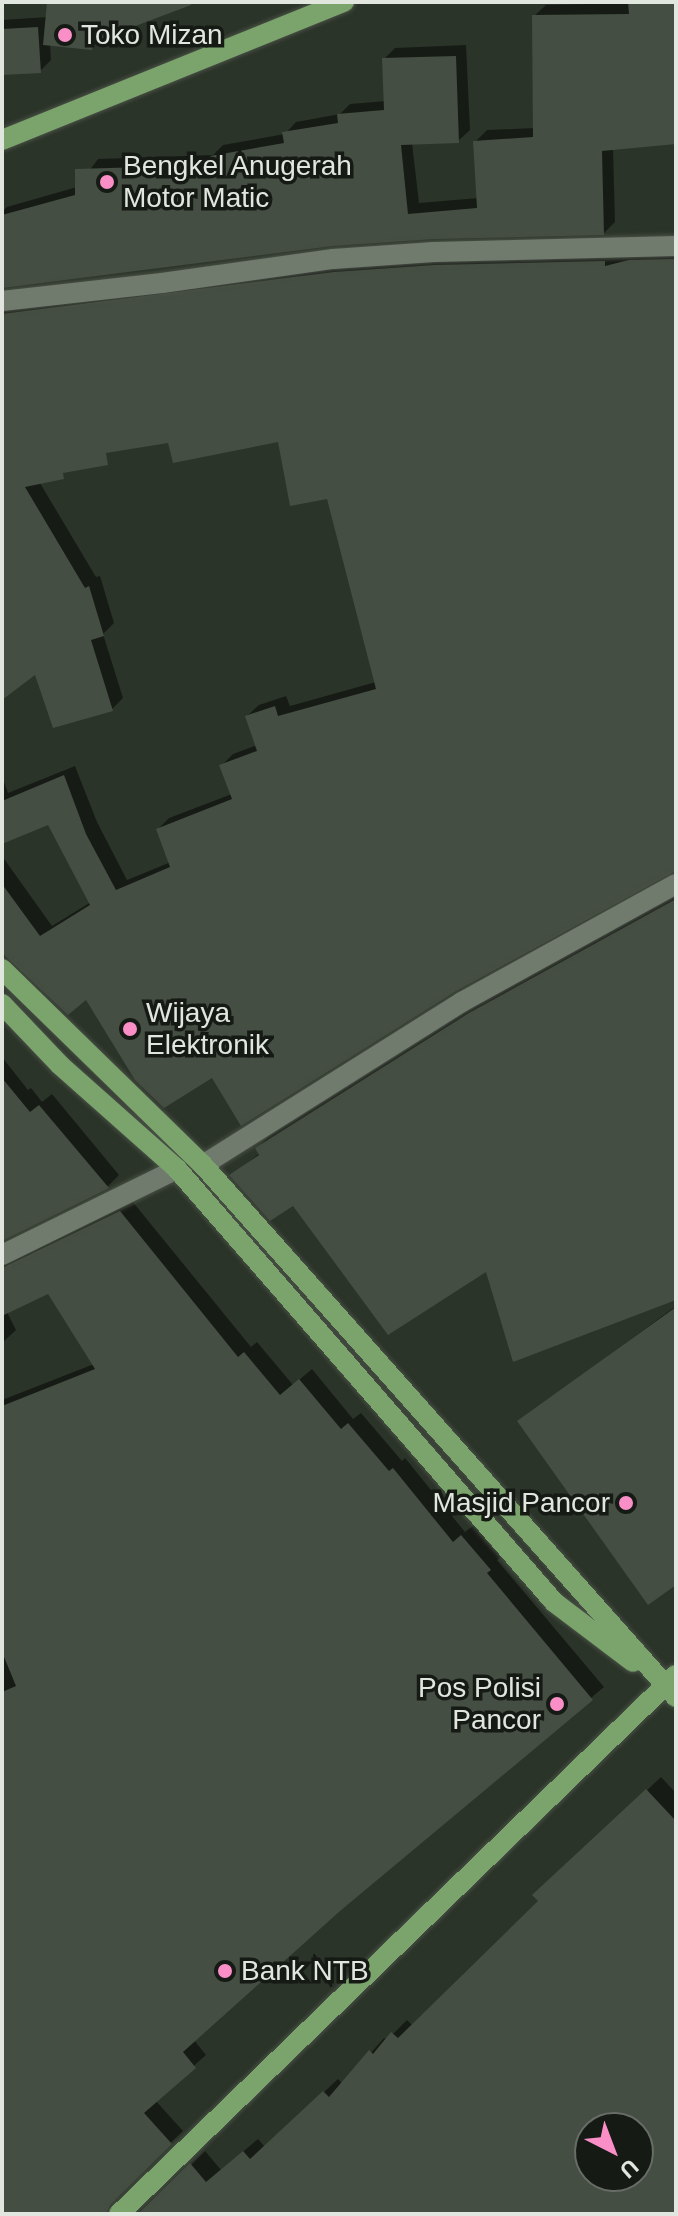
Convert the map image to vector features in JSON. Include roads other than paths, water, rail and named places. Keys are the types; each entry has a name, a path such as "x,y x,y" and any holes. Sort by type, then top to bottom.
{"main road":[{"path":"2,140 344,2"},
{"path":"2,969 78,1047 203,1165 672,1686"},
{"path":"2,1004 60,1065 177,1169 554,1602 672,1686"},
{"path":"60,1065 78,1047"},
{"path":"119,2214 672,1686"}],"street":[{"path":"2,301 120,289 333,259 434,252 676,246"},
{"path":"203,1165 462,1002 676,884"},
{"path":"2,1255 177,1169"}],"place":[{"name":"Toko Mizan","path":"65,35"},
{"name":"Bengkel Anugerah Motor Matic","path":"107,182"},
{"name":"Wijaya Elektronik","path":"130,1029"},
{"name":"Masjid Pancor","path":"626,1503"},
{"name":"Pos Polisi Pancor","path":"557,1704"},
{"name":"Bank NTB","path":"225,1971"}]}
